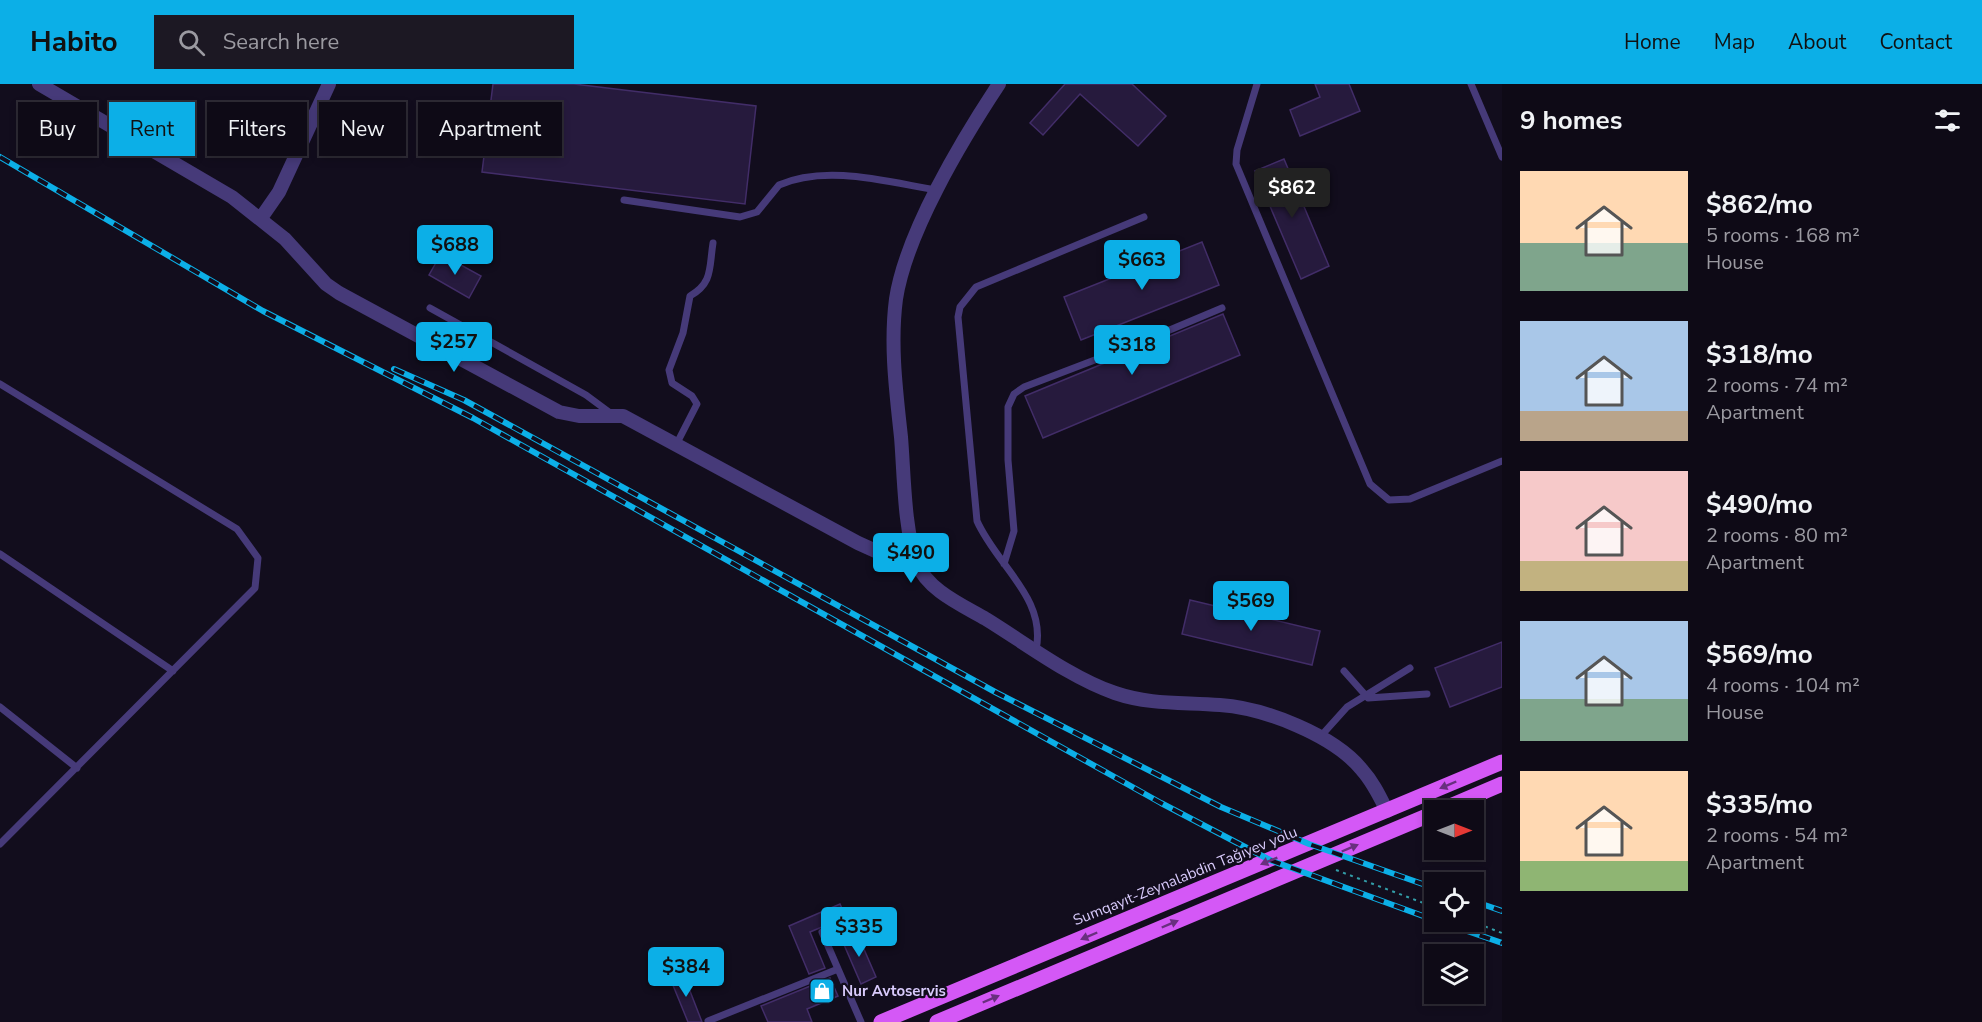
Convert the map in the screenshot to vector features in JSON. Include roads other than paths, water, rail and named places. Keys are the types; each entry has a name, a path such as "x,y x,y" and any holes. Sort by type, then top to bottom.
{"main road":[{"name":"Sumqayıt-Zeynalabdin Tağıyev yolu","path":"881,1022 1502,762"},
{"path":"1464,800 1502,784"},
{"path":"937,1022 1424,817"}],"street":[{"path":"39,84 232,197 285,239 326,284 339,293 559,412 579,416 613,415 635,421 858,543 889,556 917,563"},
{"path":"261,218 279,192 329,84"},
{"path":"999,84 938,190 903,267 896,299 893,336 911,536 917,563 925,577 940,591 1036,650 1114,693 1171,705 1220,705 1249,710 1320,737 1361,768 1387,811"}],"lane":[{"path":"1257,84 1242,128 1236,164 1370,484 1389,500 1410,499 1502,461"},
{"path":"1470,84 1502,157"},
{"path":"624,200 740,217 757,212 779,184 822,176 870,179 938,190"},
{"path":"1036,650 1040,633 1032,603 985,539 977,521 958,317 960,307 976,287 1144,217"},
{"path":"676,445 697,404 692,396 672,383 669,370 683,333 690,296 703,289 707,282 713,243"},
{"path":"430,308 586,394 613,415"},
{"path":"1004,564 1014,531 1007,430 1008,407 1014,394 1024,387 1222,308"},
{"path":"0,384 237,529 258,558 255,588 0,844"},
{"path":"0,554 173,671"},
{"path":"1320,737 1347,707 1410,668"},
{"path":"1344,671 1364,695 1381,699 1427,694"},
{"path":"0,707 77,768"},
{"path":"822,932 861,1022"},
{"path":"708,1021 838,969"}],"railway":[{"path":"0,157 263,311 473,418 1161,803 1270,860 1424,916"},
{"path":"394,369 464,400 997,693 1221,807 1309,844 1424,884"},
{"path":"1484,905 1502,911"},
{"path":"1470,932 1502,943"}],"place":[{"name":"Nur Avtoservis","path":"822,991"}]}
